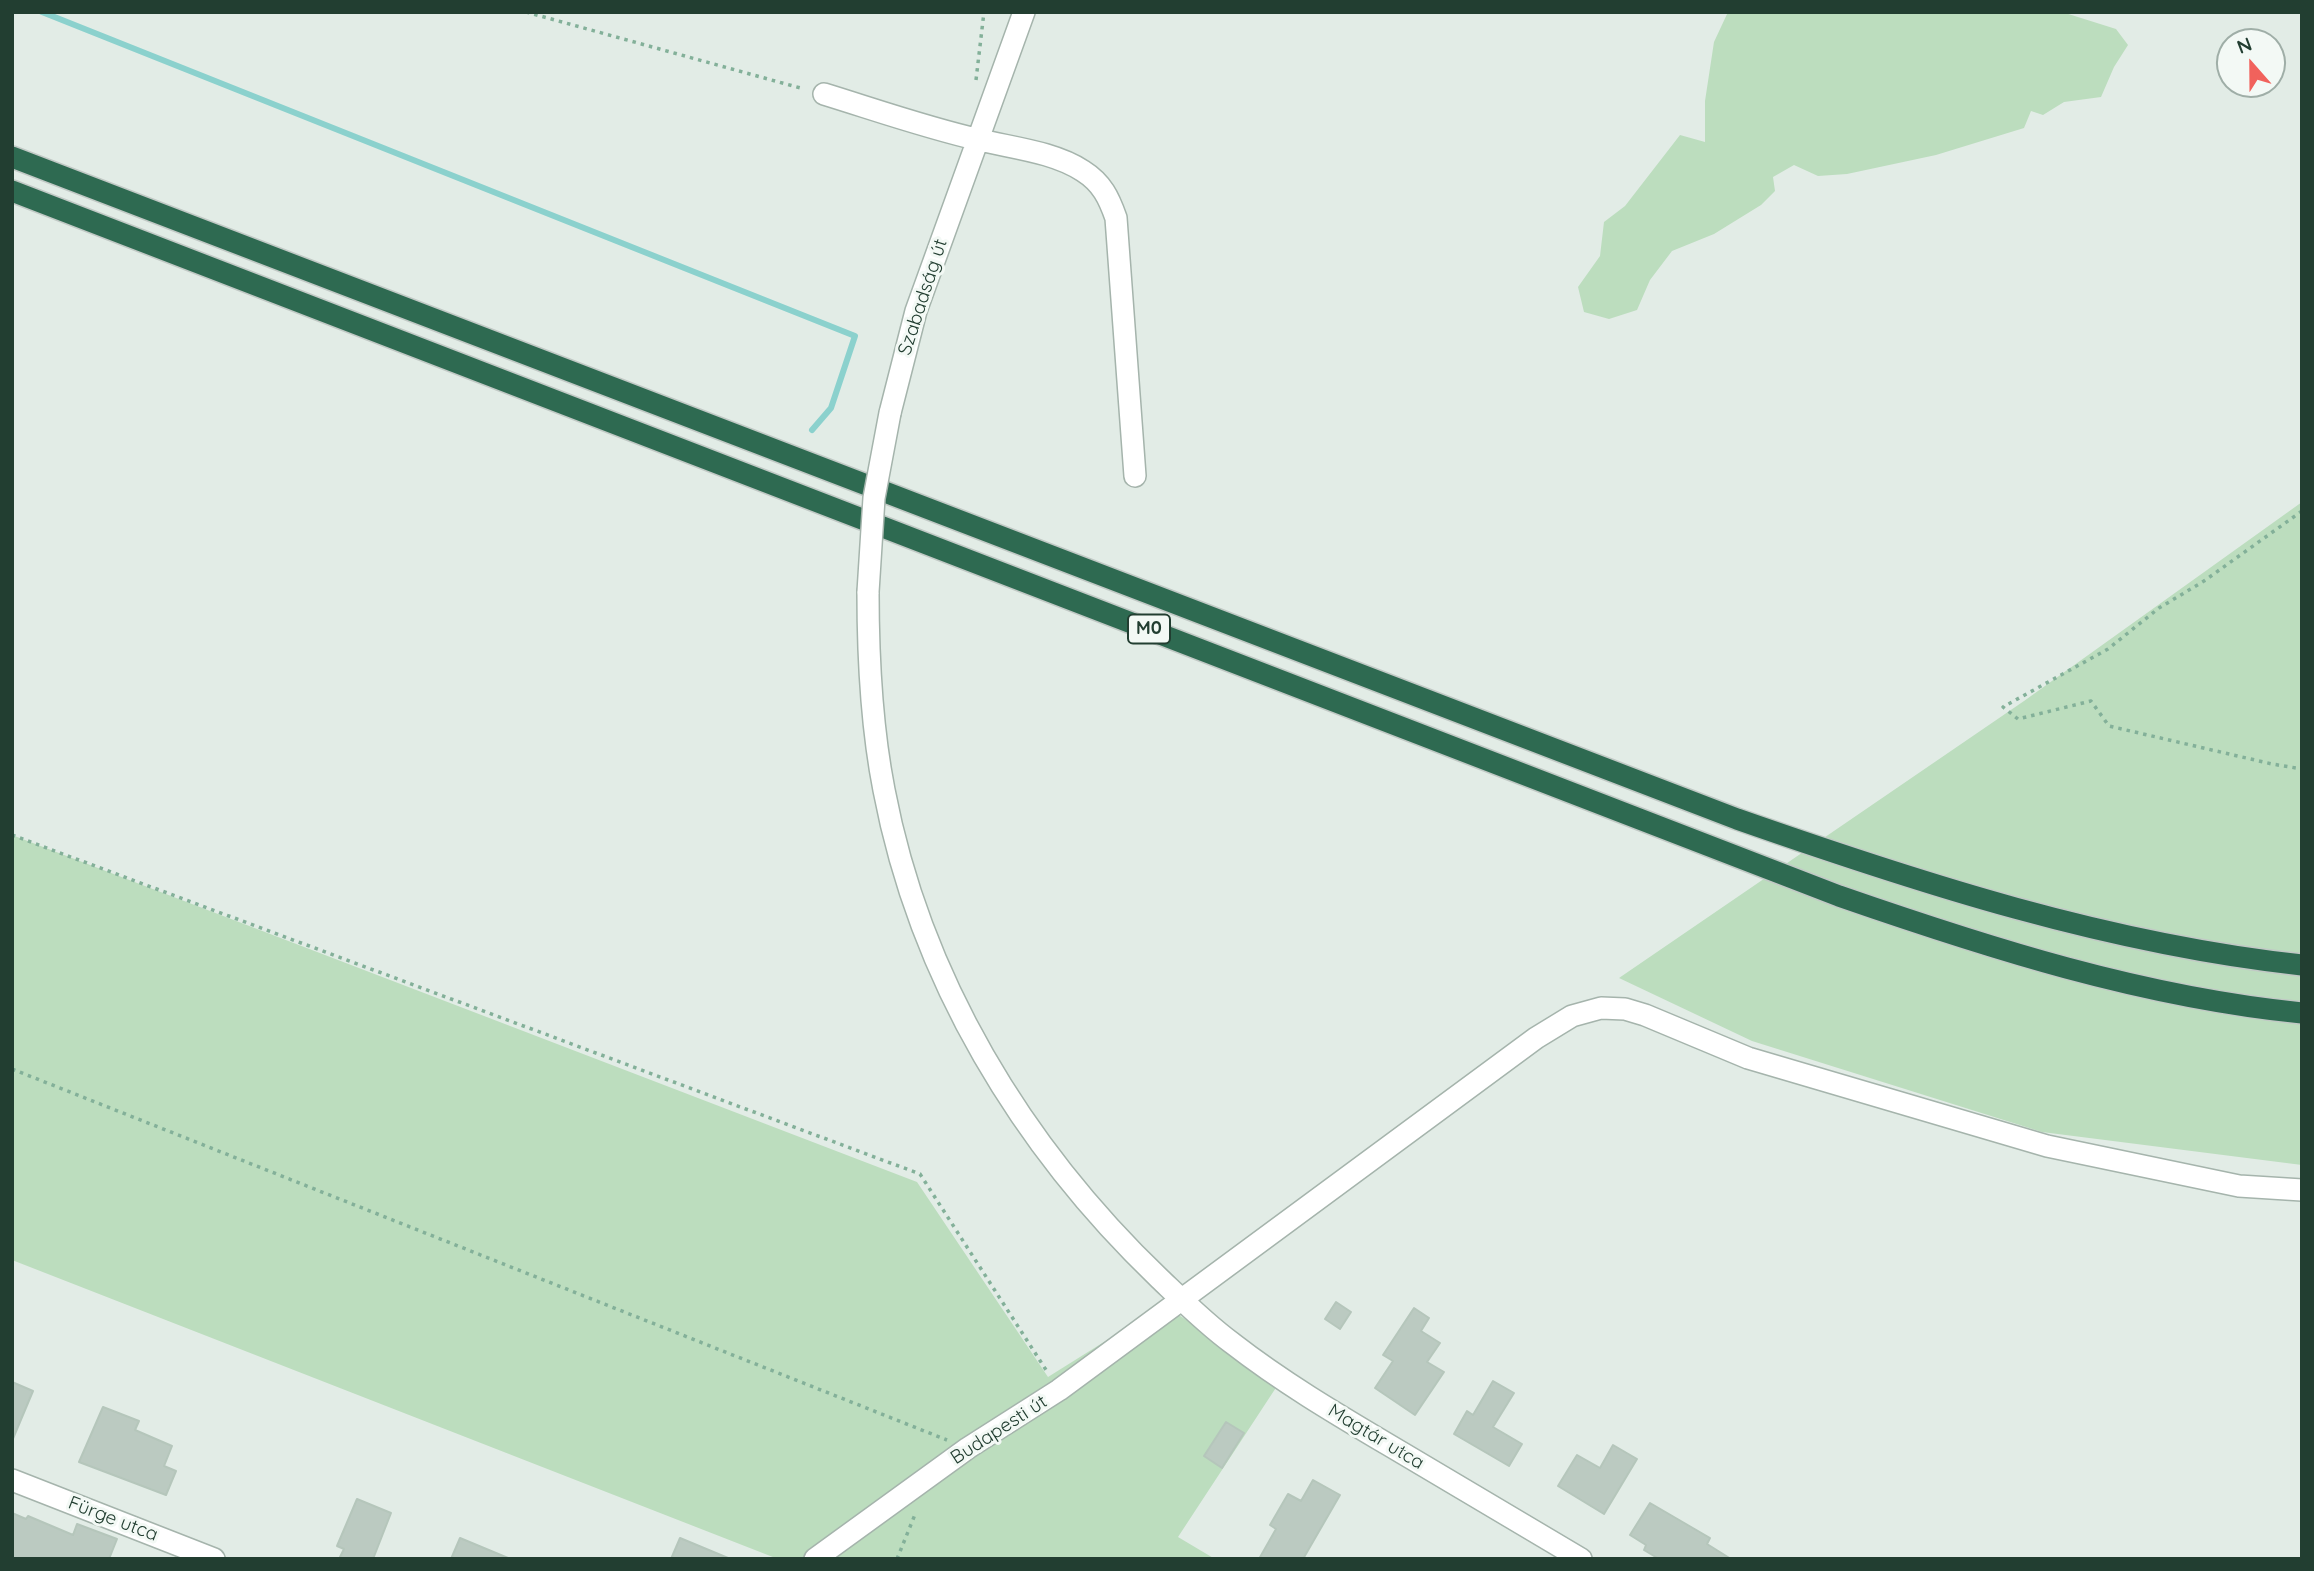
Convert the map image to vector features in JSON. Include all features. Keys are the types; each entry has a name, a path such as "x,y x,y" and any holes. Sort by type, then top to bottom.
{"highway":[{"name":"M0","path":"12,157 1737,819 1877,868 2056,918 2157,942 2302,965"},
{"name":"M0","path":"12,191 1839,896 1958,937 2079,972 2203,999 2302,1013"}],"street":[{"name":"Szabadság út","path":"868,592 874,498 890,413 916,311 1024,12"},
{"path":"824,94 978,140 1059,160 1081,169 1099,183 1109,198 1116,218 1135,476"},
{"name":"Magtár utca","path":"868,592 871,702 884,792 909,888 945,981 984,1058 1041,1147 1115,1235 1229,1341 1308,1396 1581,1559"},
{"name":"Budapesti út","path":"815,1559 968,1448 1059,1390 1536,1038 1572,1016 1601,1008 1625,1009 1645,1015 1748,1058 2047,1146 2239,1186 2302,1190"},
{"name":"Fürge utca","path":"12,1480 214,1559"}],"path":[{"path":"526,12 824,94"},
{"path":"2302,511 2204,581 2159,608 2108,649 2003,707 2018,719 2091,702 2109,726 2302,769"},
{"path":"12,845 15,836 920,1174 1059,1390"},
{"path":"12,1069 968,1448"},
{"path":"897,1559 916,1511"}],"green space":[{"path":"1728,12 2062,12 2116,29 2128,45 2114,67 2101,97 2064,102 2043,115 2031,111 2024,128 1936,155 1847,174 1818,176 1794,165 1773,177 1775,191 1761,205 1714,234 1672,251 1650,280 1637,310 1609,319 1584,312 1578,287 1600,256 1604,222 1625,206 1680,135 1705,142 1705,101 1714,42"},
{"path":"2302,502 2302,1165 2042,1132 1752,1041 1619,978 2024,701"},
{"path":"12,835 917,1182 1048,1377 1163,1305 1281,1380 1178,1537 1215,1559 778,1559 12,1260"}],"building":[{"path":"1336,1302 1351,1312 1340,1329 1325,1319"},
{"path":"1414,1308 1429,1318 1421,1331 1440,1343 1427,1362 1444,1372 1415,1415 1375,1388 1393,1361 1383,1355"},
{"path":"1493,1381 1514,1393 1493,1427 1522,1444 1509,1466 1454,1434 1467,1411 1473,1415"},
{"path":"12,1382 33,1391 12,1441"},
{"path":"103,1407 139,1421 135,1430 172,1446 164,1466 176,1471 166,1495 79,1462"},
{"path":"1226,1422 1244,1433 1222,1468 1204,1456"},
{"path":"1613,1445 1637,1459 1604,1514 1558,1486 1577,1455 1600,1468"},
{"path":"1313,1480 1340,1495 1303,1559 1259,1559 1276,1529 1270,1525 1288,1494 1301,1501"},
{"path":"357,1499 391,1513 373,1559 339,1559 344,1549 337,1546"},
{"path":"1650,1503 1710,1538 1707,1544 1731,1559 1659,1559 1644,1550 1646,1545 1630,1535"},
{"path":"12,1513 26,1519 28,1516 73,1535 77,1524 117,1539 109,1559 12,1559"},
{"path":"460,1538 508,1558 508,1559 451,1559"},
{"path":"680,1538 728,1558 728,1559 671,1559"}],"waterway":[{"path":"42,12 855,336 831,408 812,430"}]}
